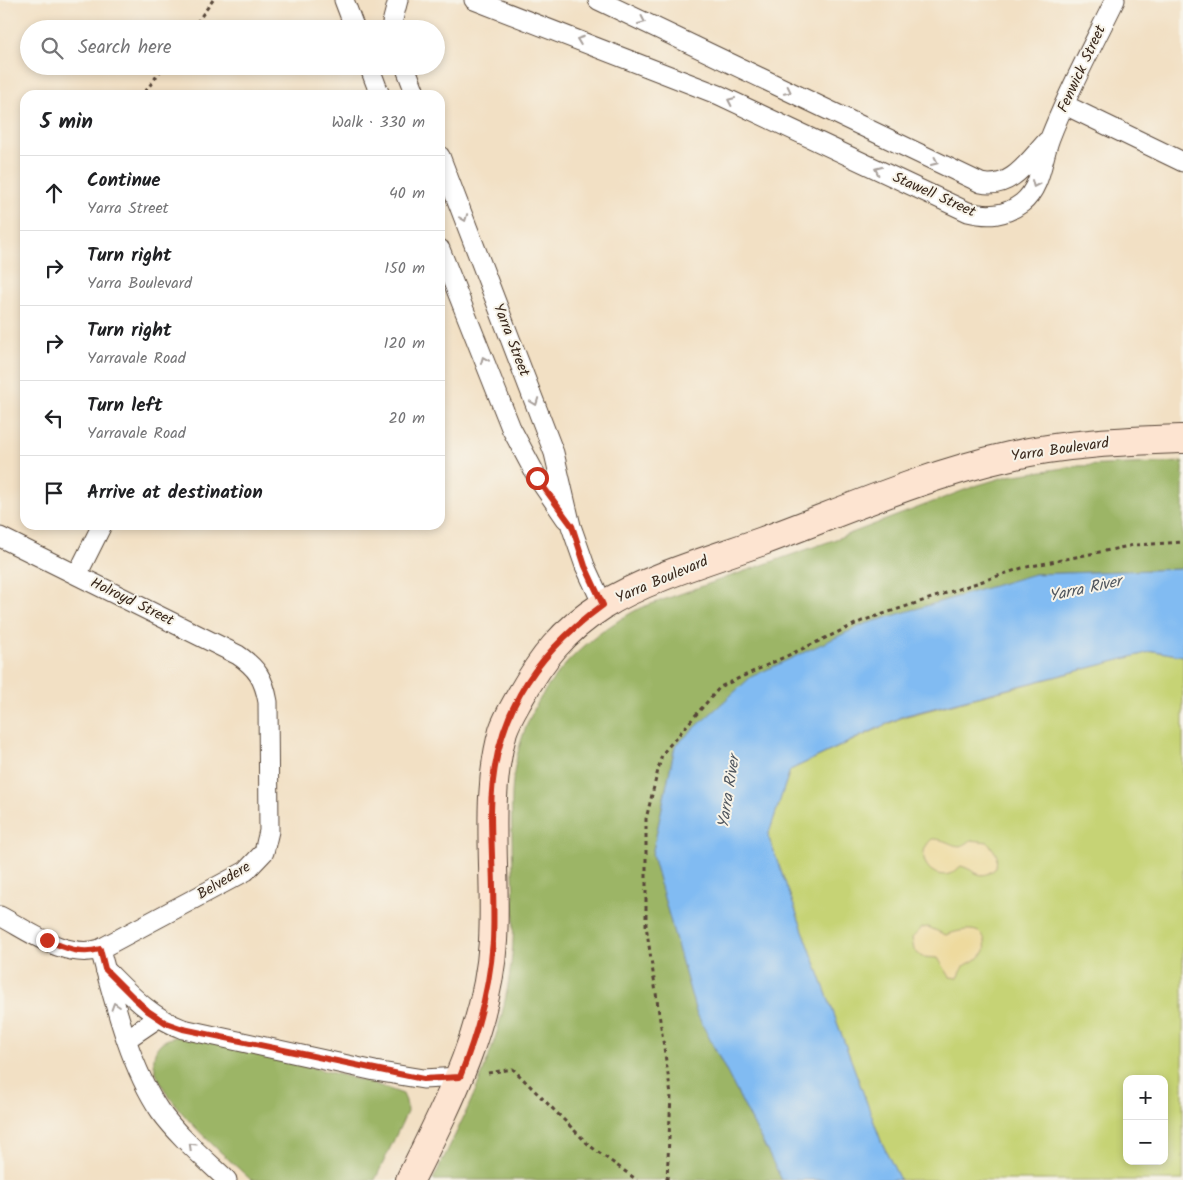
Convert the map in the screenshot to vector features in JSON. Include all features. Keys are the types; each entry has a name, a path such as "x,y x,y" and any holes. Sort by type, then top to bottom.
{"main road":[{"name":"Yarra Boulevard","path":"410,1180 460,1077 478,1024 490,971 494,907 491,812 493,780 504,729 538,664 578,623 603,605 689,567 927,480 973,466 1046,449 1144,440 1183,439"}],"street":[{"path":"344,0 352,20"},
{"path":"393,20 398,0"},
{"name":"Stawell Street","path":"474,0 688,82 968,212 982,216 995,216 1008,212 1022,203 1031,193 1050,138"},
{"name":"Stawell Street","path":"598,0 981,183 991,185 1003,183 1016,174 1050,138"},
{"name":"Fenwick Street","path":"1050,138 1115,0"},
{"path":"372,75 378,90"},
{"path":"408,75 414,90"},
{"path":"1065,105 1183,162"},
{"name":"Yarra Street","path":"445,169 554,453 572,526 585,566 603,605"},
{"name":"Yarra Street","path":"445,262 511,428 537,478 572,526"},
{"path":"77,575 100,530"},
{"name":"Holroyd Street","path":"0,537 238,655 260,672"},
{"name":"Belvedere","path":"100,949 246,871 264,852 269,831 268,702 266,686 260,672"},
{"path":"0,916 65,948 89,952 100,949 114,1003 145,1083 160,1110 180,1135 227,1180"},
{"path":"105,969 148,1011 158,1018 183,1029 375,1071 423,1079 460,1077"},
{"path":"127,1039 158,1018"}],"path":[{"path":"199,20 213,0"},
{"path":"146,90 157,75"},
{"path":"667,1180 671,1095 646,925 646,818 662,754 720,687 862,621 1022,568 1134,545 1183,542"},
{"path":"488,1073 513,1069 590,1146 637,1180"}],"green space":[{"path":"1183,462 1183,569 1034,574 675,746 652,855 696,1012 782,1180 433,1180 489,1058 504,1006 512,956 514,910 512,794 516,763 523,734 535,708 550,683 568,661 590,641 640,608 828,542 975,486 1008,476 1078,466"},
{"path":"1154,651 1183,656 1183,1180 900,1180 881,1141 768,836 790,770 903,717"},
{"path":"185,1035 372,1083 403,1094 407,1112 375,1180 251,1180 186,1117 169,1096 158,1077 154,1059 160,1044 168,1039"}],"sand":[{"path":"932,839 938,839 957,846 966,844 971,840 988,842 997,855 996,868 982,875 961,866 952,873 938,874 927,866 924,860 926,846"},
{"path":"928,927 946,935 966,930 979,932 985,942 985,951 979,958 964,966 958,978 950,977 938,958 922,957 914,950 912,938 922,928"}],"water":[{"name":"Yarra River","path":"1183,569 1183,656 1154,651 903,716 790,770 768,836 881,1141 900,1180 782,1180 696,1012 652,855 675,746 751,677 865,624 1034,574"}],"route":[{"path":"47,940 79,952 100,949 105,969 133,997 148,1011 166,1023 183,1029 375,1071 423,1079 460,1077 478,1024 490,971 494,907 491,812 493,780 504,729 509,716 538,664 578,623 603,605 585,566 572,526 537,478"}]}
